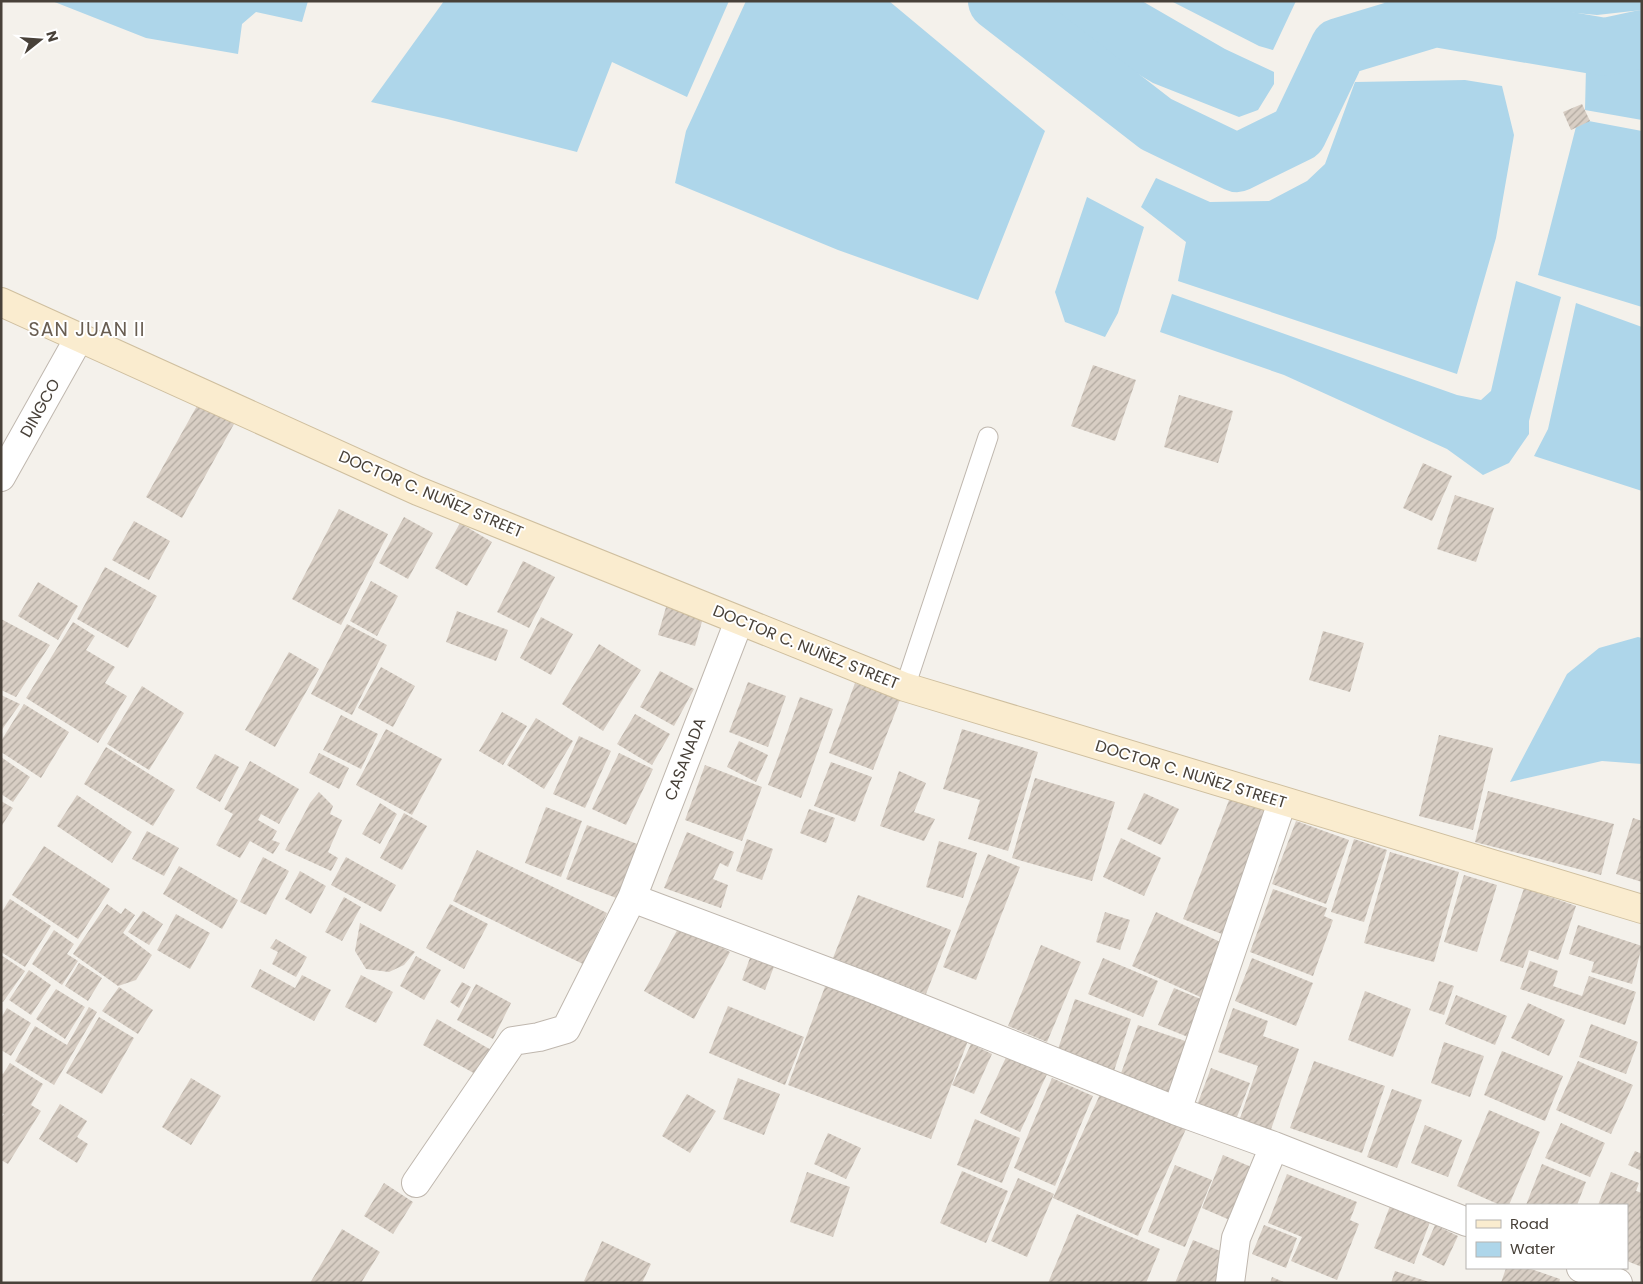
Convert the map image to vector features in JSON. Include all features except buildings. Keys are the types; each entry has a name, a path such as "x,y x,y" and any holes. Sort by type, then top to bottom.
{"main road":[{"name":"DOCTOR C. NUÑEZ STREET","path":"1,302 418,491 905,687 1642,909"}],"street":[{"name":"DINGCO","path":"1,477 79,338"},
{"name":"CASANADA","path":"416,1183 513,1041 539,1037 566,1029 632,898 739,620"},
{"path":"1177,1111 1282,802"},
{"path":"632,898 863,985 1177,1111 1274,1146 1466,1222"},
{"path":"1230,1283 1236,1238 1274,1146"},
{"path":"1583,1269 1618,1283"}],"lane":[{"path":"905,687 988,437"}],"water":[{"path":"52,1 308,1 302,22 256,12 242,24 238,54 146,38"},
{"path":"444,1 729,1 687,97 612,62 577,152 371,102"},
{"path":"746,1 889,1 1045,131 978,300 838,250 675,183 686,131"},
{"path":"1026,1 1142,1 1225,49 1274,72 1274,84 1258,110 1239,117 1153,83 1054,24"},
{"path":"1171,1 1296,1 1273,50 1259,46"},
{"path":"1370,1 1412,1 1412,6"},
{"path":"1448,1 1642,1 1642,10 1597,15"},
{"path":"1642,65 1642,120 1585,110 1586,67 1619,69"},
{"path":"1465,80 1502,86 1514,135 1496,238 1457,374 1178,281 1186,242 1141,207 1156,178 1210,202 1269,201 1307,181 1325,164 1355,82"},
{"path":"1578,119 1642,131 1642,307 1538,275"},
{"path":"1087,197 1144,227 1118,313 1105,337 1065,322 1055,292"},
{"path":"1516,281 1561,297 1529,421 1529,434 1509,463 1483,475 1447,449 1284,375 1160,332 1172,294 1457,395 1481,400 1491,391"},
{"path":"1576,303 1642,327 1642,491 1534,456 1548,429"},
{"path":"1638,637 1642,638 1642,764 1602,761 1510,782 1567,674 1599,648"}],"waterway":[{"path":"997,1 1156,124 1237,163 1298,133 1339,47 1435,18 1605,47 1642,39"}],"district":[{"name":"SAN JUAN II","path":"87,329"}]}
